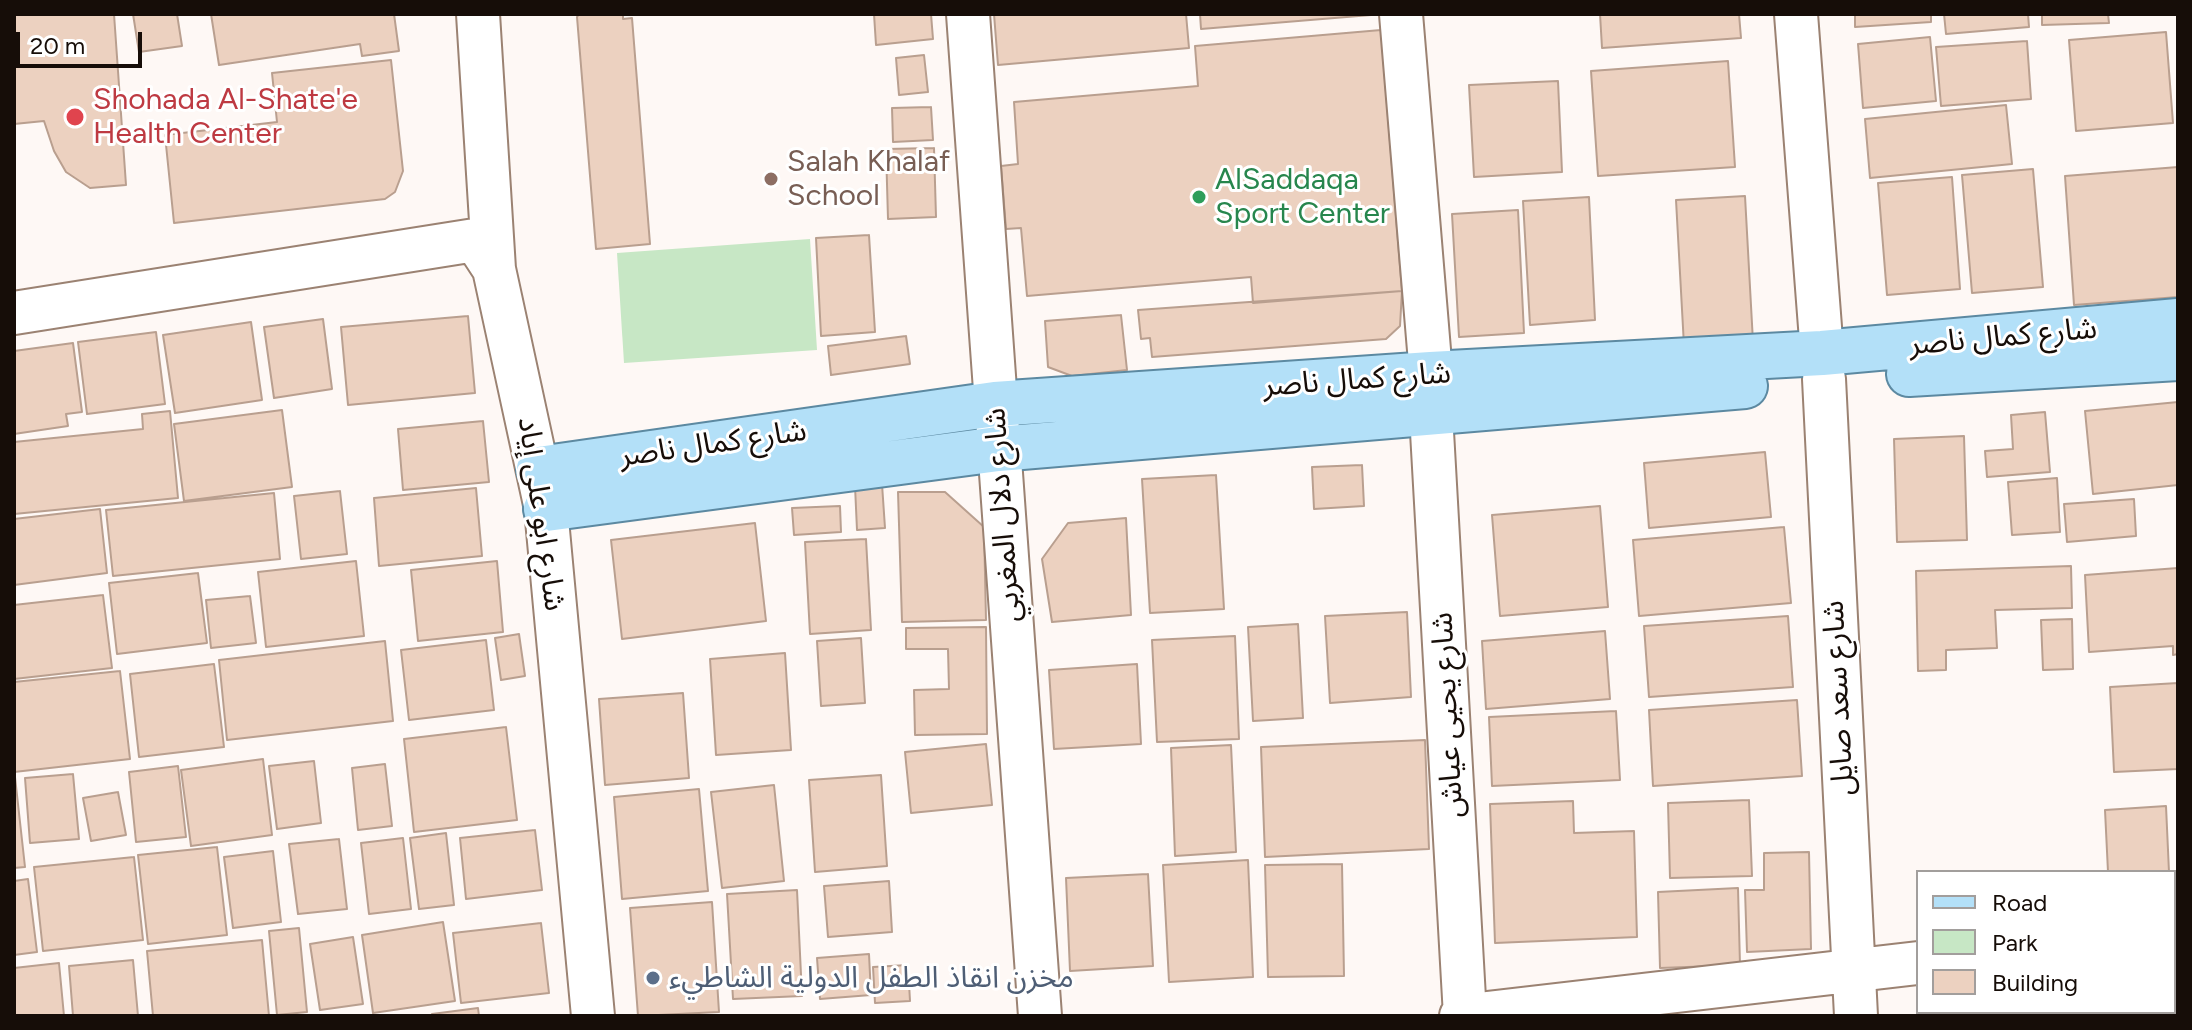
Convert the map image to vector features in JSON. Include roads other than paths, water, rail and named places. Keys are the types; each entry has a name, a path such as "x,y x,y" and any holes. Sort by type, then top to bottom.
{"main road":[{"name":"شارع كمال ناصر","path":"1823,366 2178,321"},
{"name":"شارع كمال ناصر","path":"543,489 995,404 1431,394 1823,366 2178,358"},
{"name":"شارع كمال ناصر","path":"543,489 998,449 1431,394"}],"street":[{"name":"شارع ابو على إياد","path":"478,14 494,269 543,489 593,1016"},
{"name":"شارع دلال المغربي","path":"968,14 1040,1016"},
{"name":"شارع يحيى عياش","path":"1401,14 1431,394 1464,1016"},
{"name":"شارع سعد صايل","path":"1796,14 1823,366 1851,969 1856,1016"},
{"path":"14,313 475,240 494,269"},
{"path":"1464,1016 1916,963"}],"place":[{"name":"Shohada Al-Shate'e Health Center","path":"75,117"},
{"name":"Salah Khalaf School","path":"771,179"},
{"name":"AlSaddaqa Sport Center","path":"1199,197"},
{"name":"مخزن انقاذ الطفل الدولية الشاطيء","path":"653,978"}]}
